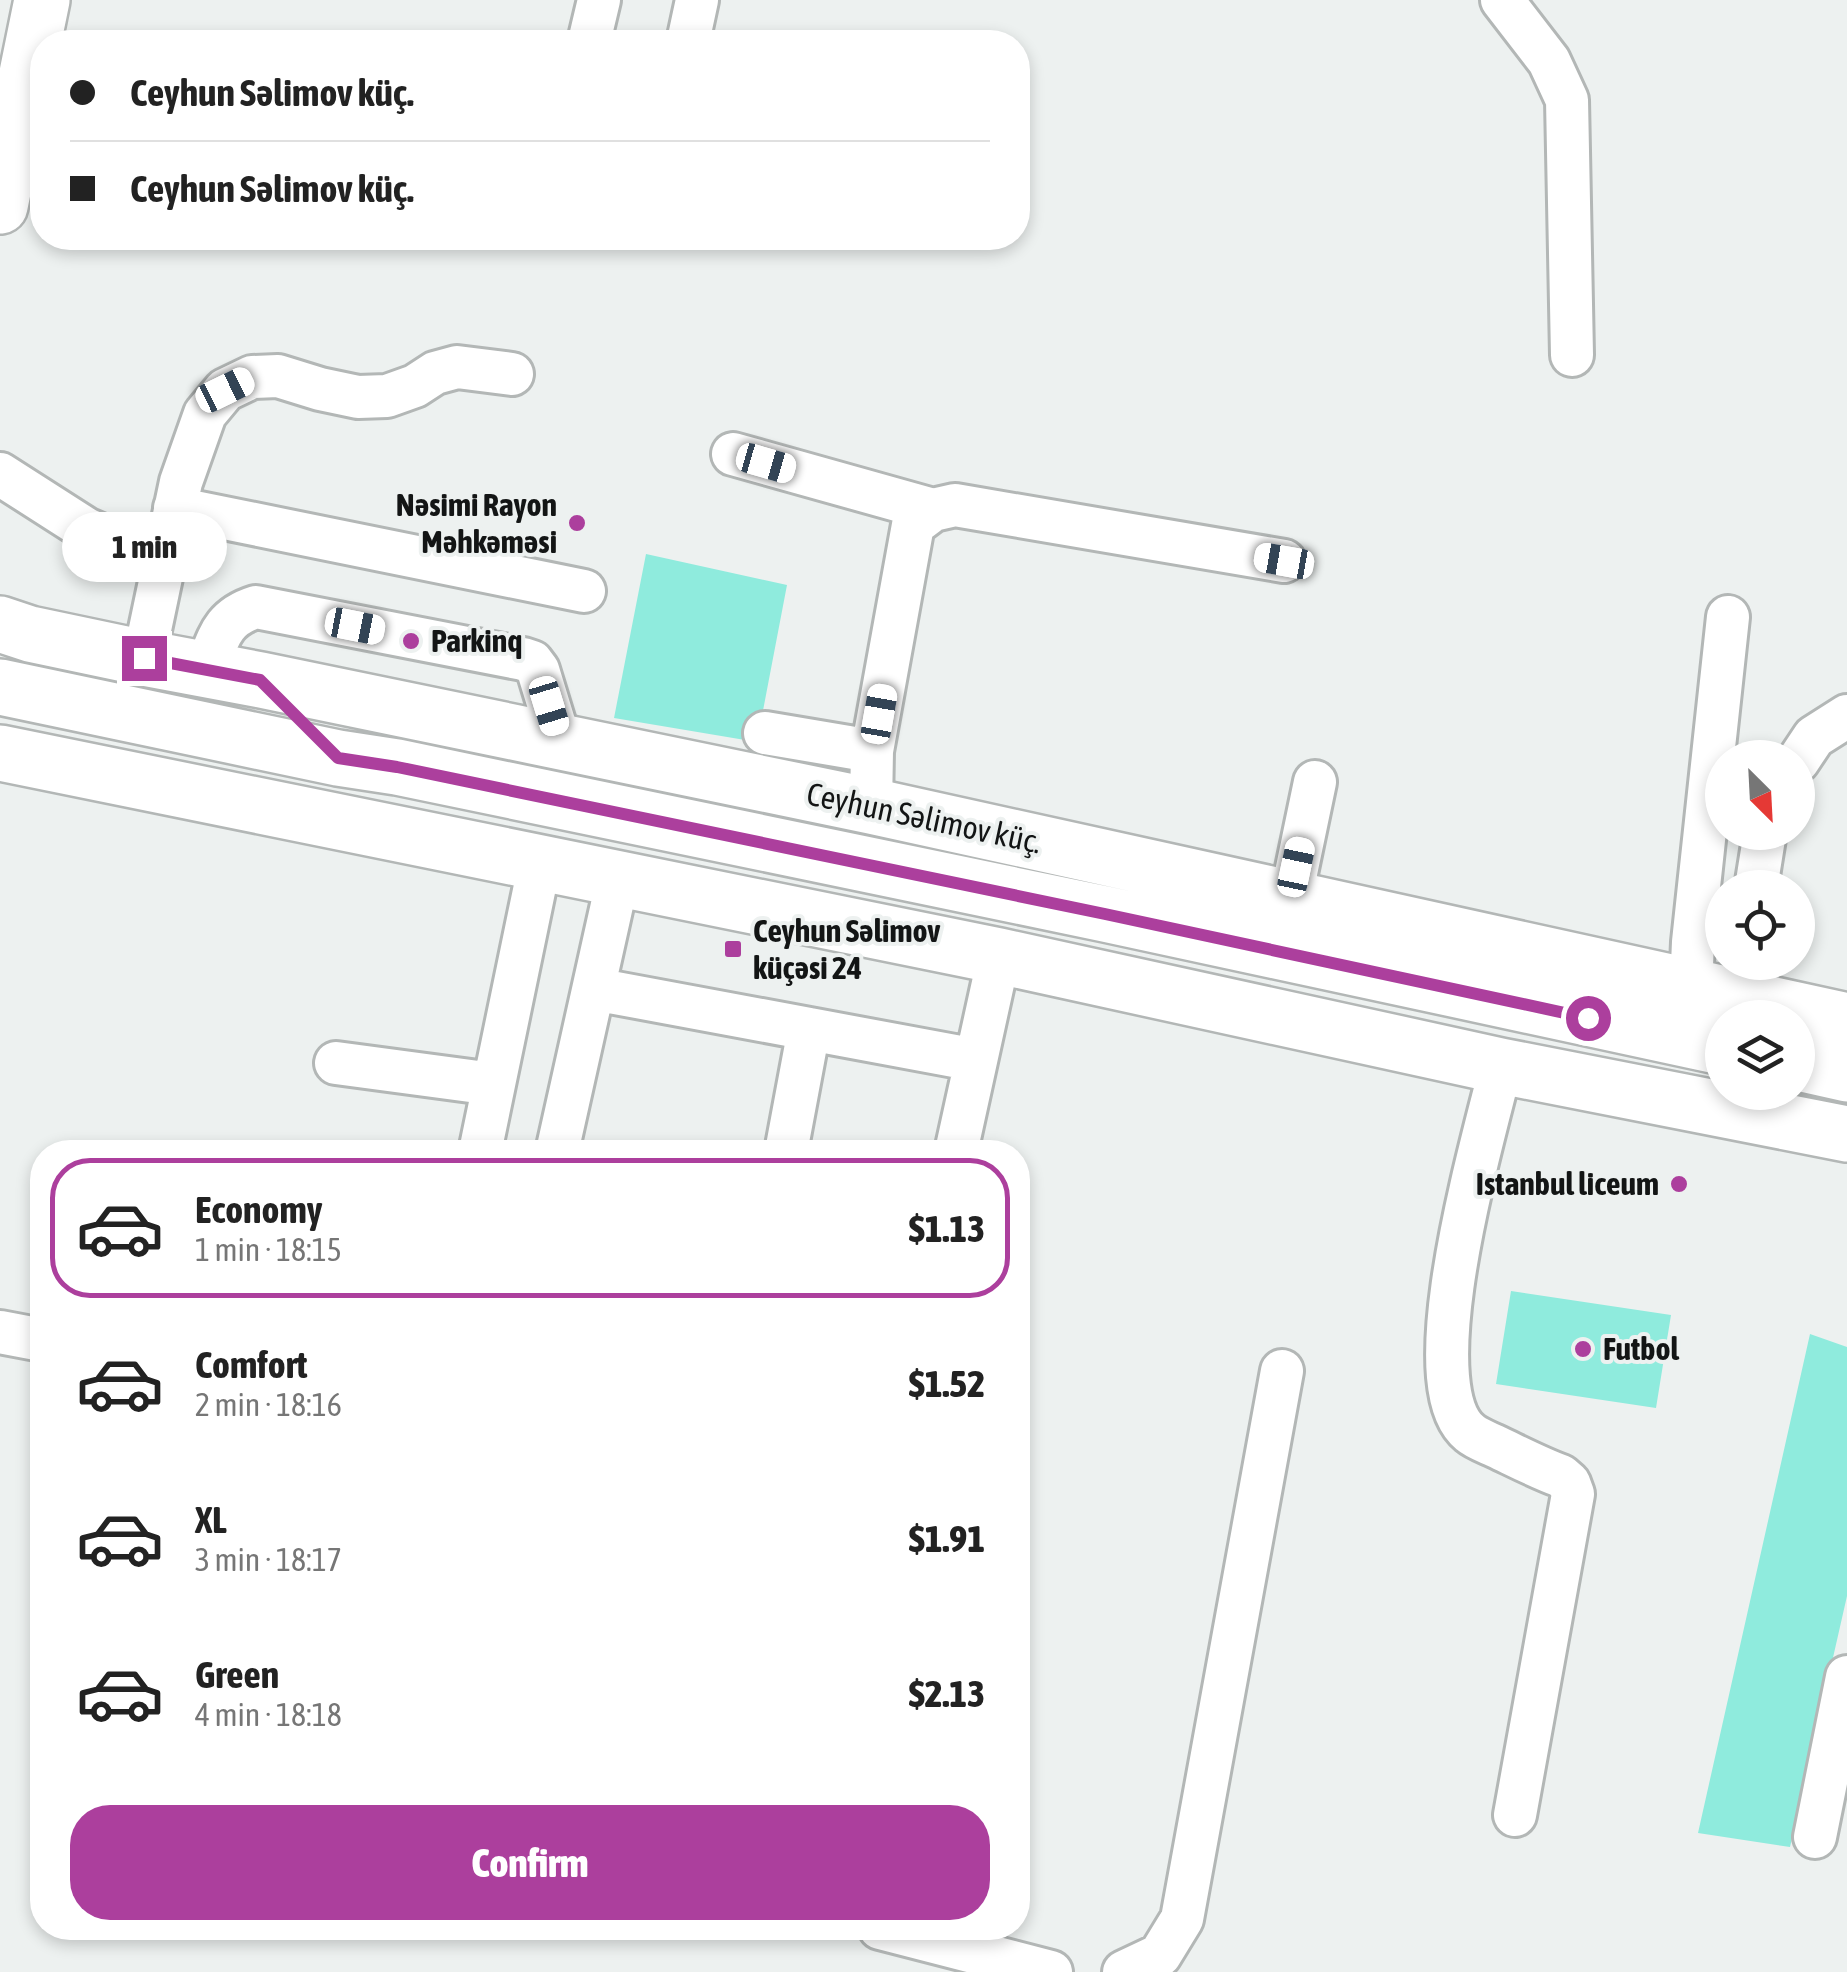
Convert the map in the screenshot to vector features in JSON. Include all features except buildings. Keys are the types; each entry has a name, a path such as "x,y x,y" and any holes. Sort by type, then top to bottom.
{"main road":[{"path":"36,30 42,0"},
{"path":"0,206 30,59"},
{"name":"Ceyhun Səlimov küç.","path":"0,624 144,658 870,806 1291,897 1723,998 1847,1021"},
{"path":"150,718 260,680 338,758"},
{"name":"Ceyhun Səlimov küç.","path":"0,687 1105,914 1588,1018 1723,998"},
{"path":"0,752 999,956 1501,1066 1847,1134"},
{"path":"1105,914 1291,897"},
{"path":"1815,1067 1847,1074"}],"lane":[{"path":"592,30 599,0"},
{"path":"691,30 697,0"},
{"path":"1502,0 1549,61 1567,100 1572,355"},
{"path":"144,658 181,482 205,414 225,390 252,377 278,376 358,397 387,396 457,367 512,374"},
{"path":"734,454 933,510"},
{"path":"0,474 86,529 165,554"},
{"path":"870,806 872,752 913,524 933,510 955,505 1284,561"},
{"path":"176,508 584,591"},
{"path":"206,670 224,626 238,613 256,607 523,659 538,670 560,742"},
{"path":"1723,998 1692,942 1728,618"},
{"path":"1812,740 1847,716"},
{"path":"765,733 872,752"},
{"path":"1291,897 1315,782"},
{"path":"482,1140 540,862"},
{"path":"560,1140 618,878"},
{"path":"959,1140 999,956"},
{"path":"594,989 976,1060"},
{"path":"788,1140 809,1029"},
{"path":"336,1063 493,1084"},
{"path":"1501,1066 1456,1258 1445,1358 1452,1400 1469,1433 1560,1476 1569,1483 1573,1494 1515,1814"},
{"path":"0,1332 30,1338"},
{"path":"1124,1972 1160,1954 1182,1919 1282,1371"},
{"path":"1815,1837 1847,1678"},
{"path":"927,1940 1051,1972"}],"green space":[{"path":"646,554 787,585 757,742 614,718"},
{"name":"Futbol","path":"1511,1291 1671,1315 1656,1408 1496,1384"},
{"path":"1810,1334 1847,1347 1847,1596 1790,1847 1698,1833"}],"place":[{"name":"Nəsimi Rayon Məhkəməsi","path":"577,523"},
{"name":"Parkinq","path":"411,641"},
{"name":"Ceyhun Səlimov küçəsi 24","path":"733,949"},
{"name":"Istanbul liceum","path":"1679,1184"},
{"name":"Futbol","path":"1583,1349"}],"route":[{"path":"144,658 260,680 338,758 1032,898 1588,1018"}]}
